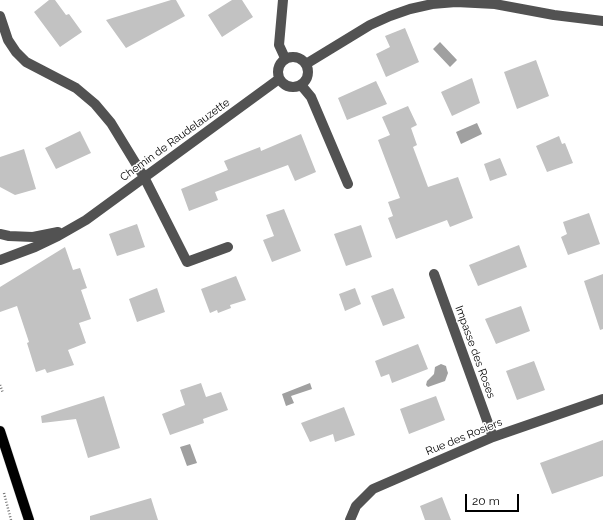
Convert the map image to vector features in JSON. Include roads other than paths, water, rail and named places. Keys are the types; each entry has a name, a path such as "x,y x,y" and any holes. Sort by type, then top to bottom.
{"main road":[{"path":"0,431 30,520"}],"street":[{"path":"283,0 278,45 285,58"},
{"path":"306,64 370,25 410,9 432,4 456,2 518,4 554,15 603,20"},
{"path":"0,16 8,40 16,52 26,62 76,88 95,104 111,123 144,177 187,262 228,247"},
{"path":"291,56 297,57 302,59 306,64 308,76 301,85 289,87 283,84 279,79 277,74 278,68 280,62 285,58 291,56"},
{"name":"Chemin de Raudelauzette","path":"0,260 35,248 86,220 279,79"},
{"path":"301,85 310,97 348,184"},
{"name":"Chemin de Raudelauzette","path":"0,234 33,237 54,234 86,220"},
{"name":"Impasse des Roses","path":"434,274 493,437"},
{"name":"Rue des Rosiers","path":"350,520 356,506 372,489 493,437 603,399"}]}
